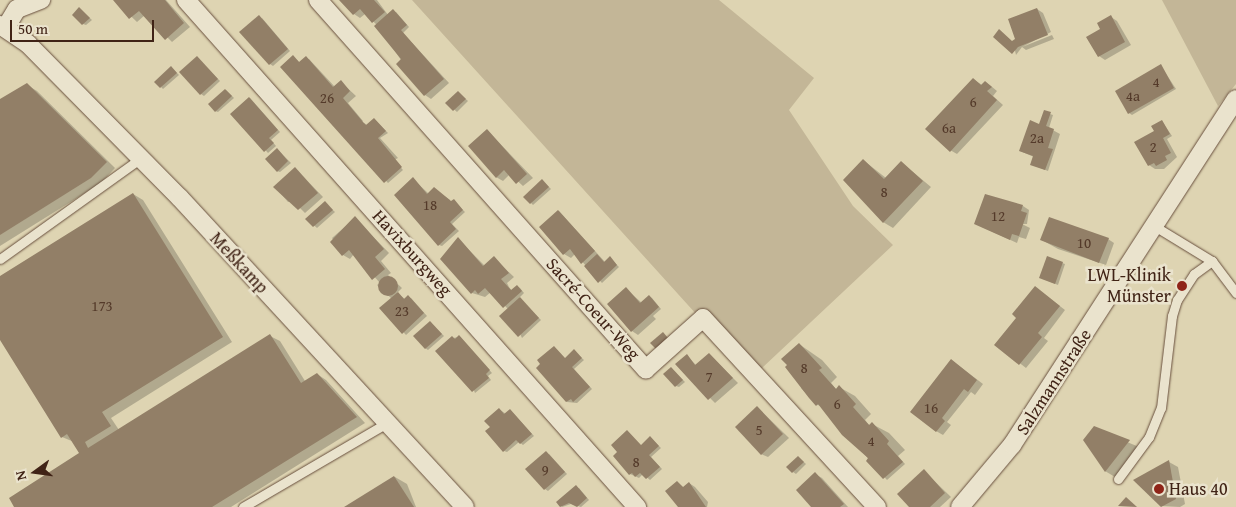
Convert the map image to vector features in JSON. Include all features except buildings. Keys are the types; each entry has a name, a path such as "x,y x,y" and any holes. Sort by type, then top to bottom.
{"street":[{"path":"3,26 16,4 41,0"},
{"name":"Havixburgweg","path":"186,0 637,507"},
{"name":"Sacré-Coeur-Weg","path":"318,0 646,369 703,318 877,507"},
{"name":"Meßkamp","path":"3,26 28,44 141,158 464,507"},
{"name":"Salzmannstraße","path":"960,507 1012,445 1156,227 1236,100"}],"lane":[{"path":"0,259 141,158"},
{"path":"1156,227 1212,261 1236,293"},
{"path":"1118,479 1149,437 1162,408 1172,316 1177,300 1194,274 1212,261"},
{"path":"243,507 387,422"}],"shaded area":[{"path":"412,0 719,0 814,78 789,110 853,206 893,245 761,369 705,308 697,315"},
{"path":"1162,0 1236,0 1236,84 1218,106"}],"place":[{"name":"LWL-Klinik Münster","path":"1182,286"},
{"name":"Haus 40","path":"1159,489"}]}
